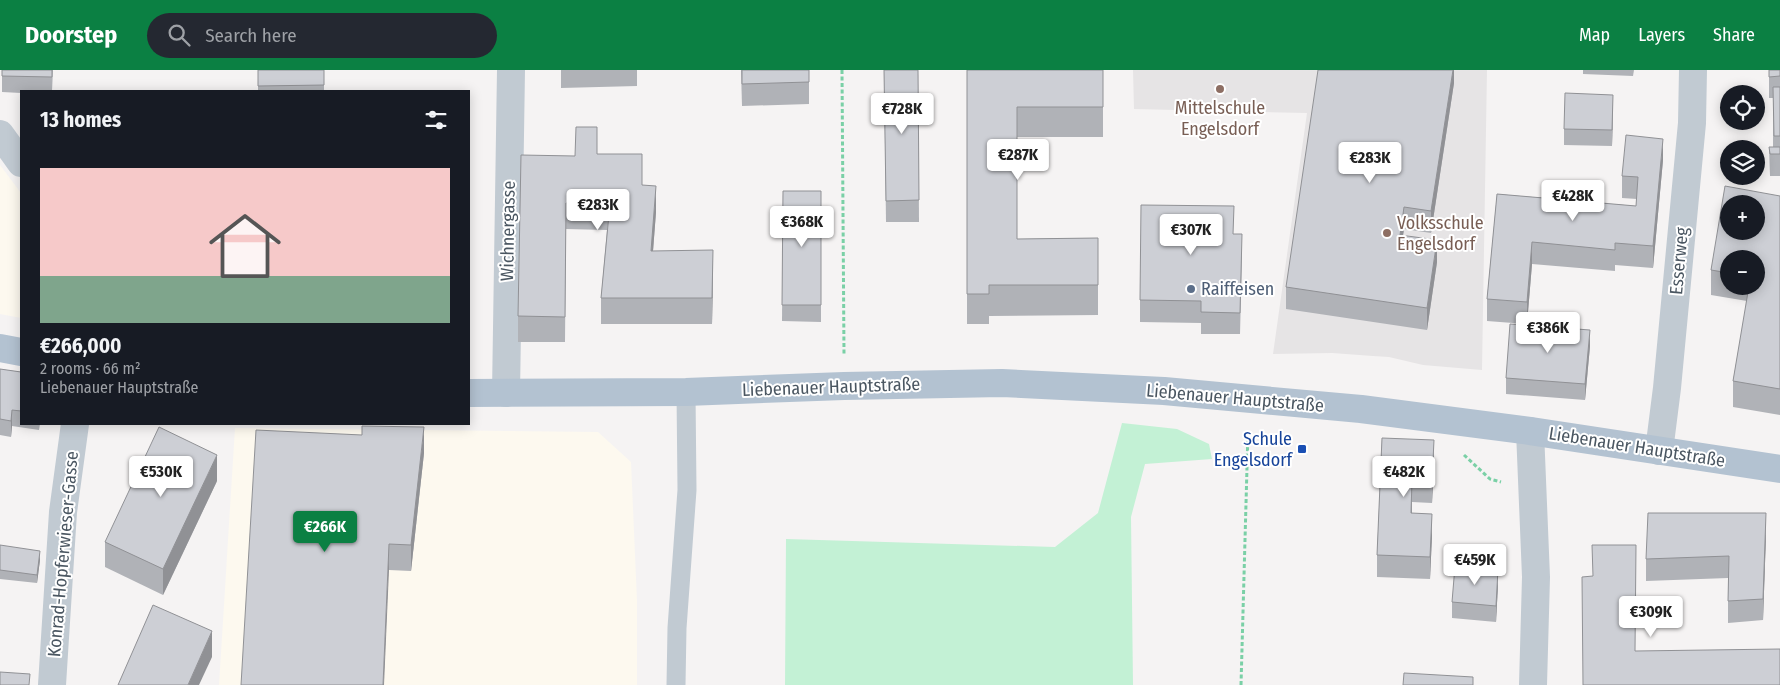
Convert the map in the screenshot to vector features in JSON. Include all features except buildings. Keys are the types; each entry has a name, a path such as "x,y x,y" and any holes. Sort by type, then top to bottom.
{"main road":[{"path":"0,348 20,352"},
{"name":"Liebenauer Hauptstraße","path":"470,393 686,392 1002,383 1164,392 1360,409 1530,431 1780,469"}],"street":[{"name":"Wichnergasse","path":"506,393 511,70"},
{"name":"Esserweg","path":"1659,451 1667,388 1692,123 1693,70"},
{"path":"0,134 20,162"},
{"name":"Konrad-Hopferwieser-Gasse","path":"52,685 64,512 75,425"},
{"path":"1530,431 1536,577 1533,685"}],"lane":[{"path":"676,685 677,628 687,490 686,392"}],"path":[{"path":"842,70 844,386"},
{"path":"1241,685 1249,400"},
{"path":"1453,422 1463,454 1490,479 1532,491"}],"shaded area":[{"name":"Volksschule Engelsdorf","path":"1133,70 1487,70 1482,370 1423,365 1389,357 1332,353 1273,354 1307,113 1134,109"},
{"path":"0,165 20,192 20,318 0,314"},
{"path":"235,428 598,432 631,462 637,601 637,685 219,685"}],"green space":[{"path":"1122,423 1177,429 1209,444 1212,459 1145,464 1131,517 1133,685 785,685 786,539 1055,547 1098,513"}],"place":[{"name":"Mittelschule Engelsdorf","path":"1220,89"},
{"name":"Volksschule Engelsdorf","path":"1387,233"},
{"name":"Raiffeisen","path":"1191,289"},
{"name":"Schule Engelsdorf","path":"1302,449"}]}
